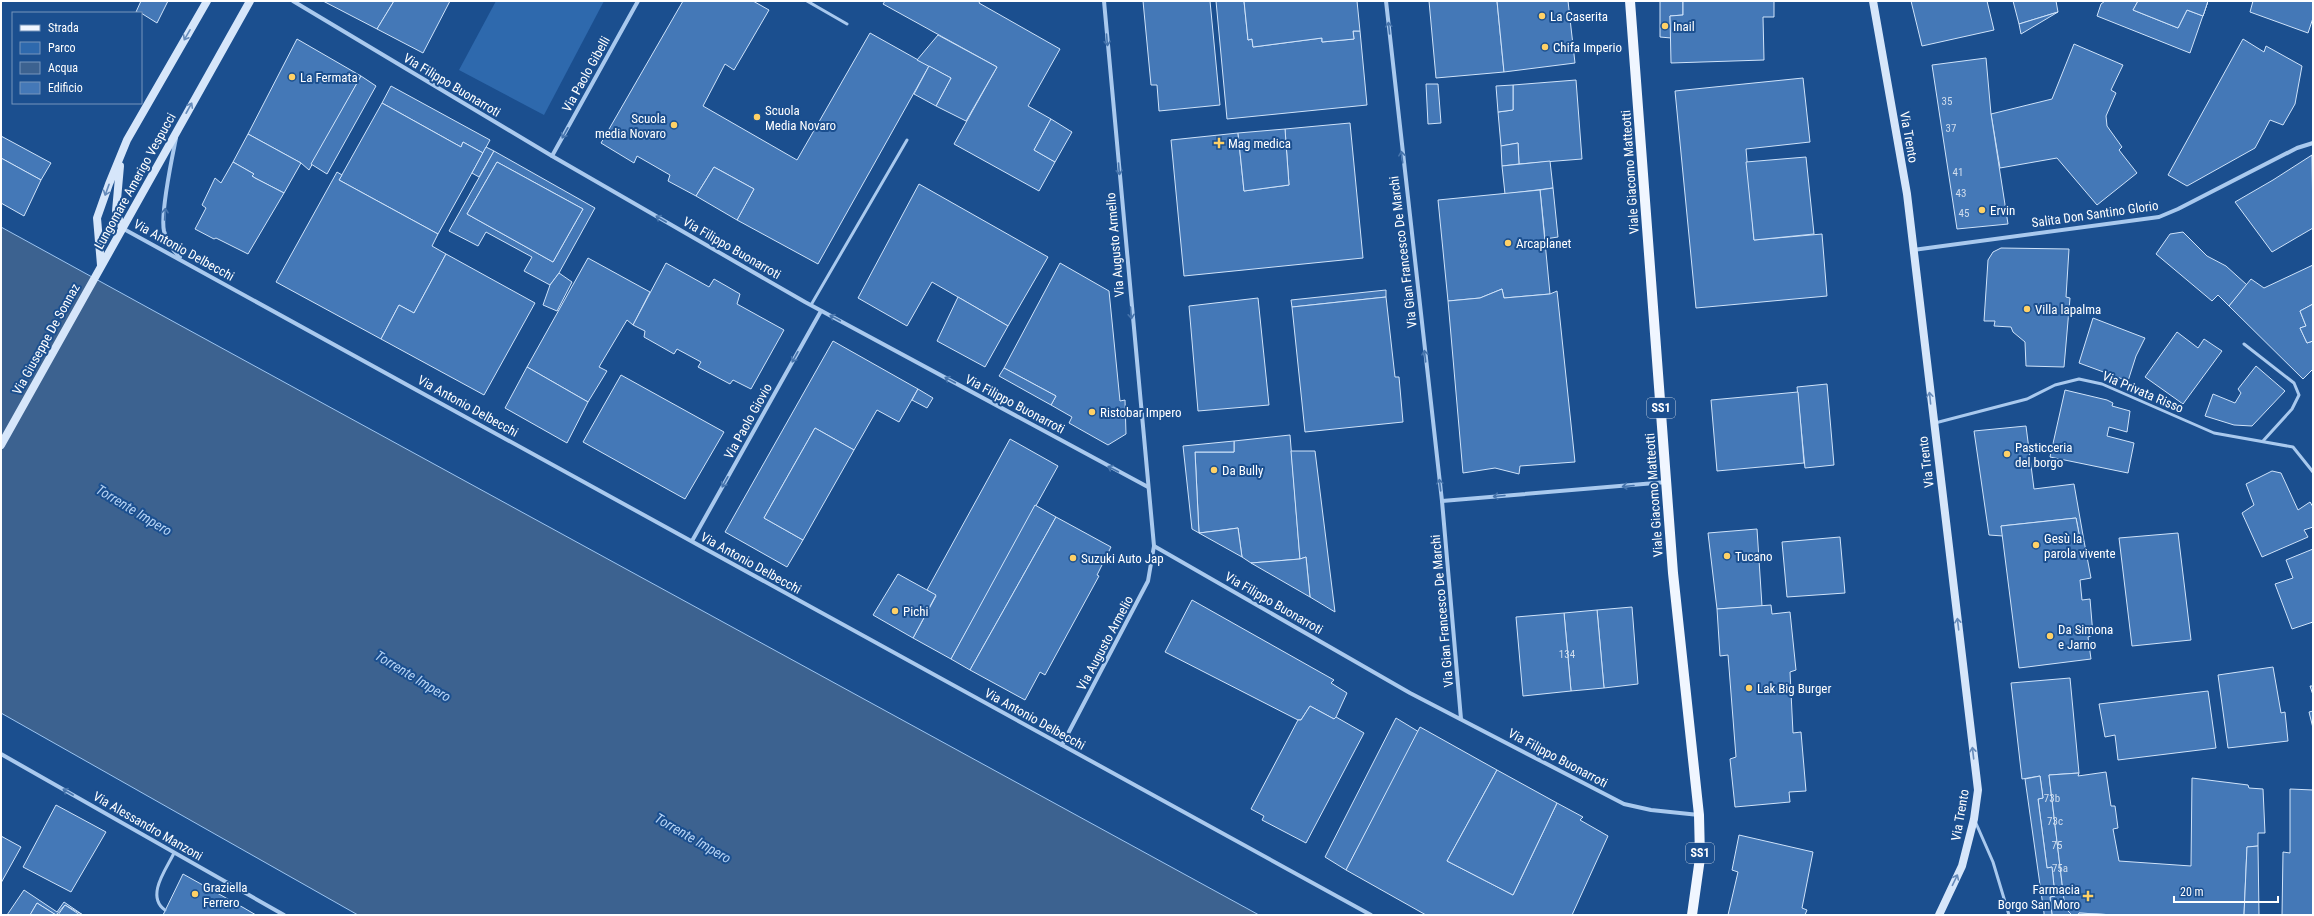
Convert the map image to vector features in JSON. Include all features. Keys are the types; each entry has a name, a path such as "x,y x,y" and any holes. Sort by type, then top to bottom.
{"main road":[{"name":"Lungomare Amerigo Vespucci","path":"101,265 96,218 127,140 207,1"},
{"path":"235,26 244,1"},
{"name":"Lungomare Amerigo Vespucci","path":"101,265 250,1"},
{"name":"Viale Giacomo Matteotti","path":"1630,1 1673,573 1699,815 1700,858 1692,915"},
{"name":"Via Trento","path":"1873,1 1906,194 1978,790 1974,818 1962,866 1939,915"},
{"path":"122,228 116,211 117,187 120,165 127,140"},
{"name":"Via Giuseppe De Sonnaz","path":"1,445 101,265"},
{"name":"Viale Giacomo Matteotti","path":"1686,915 1696,891"}],"street":[{"name":"Via Filippo Buonarroti","path":"294,1 552,156 821,311 1148,487"},
{"name":"Via Paolo Gibelli","path":"552,156 638,1"},
{"name":"Via Augusto Armelio","path":"1104,1 1148,487"},
{"name":"Via Gian Francesco De Marchi","path":"1386,1 1442,501 1461,719"},
{"path":"177,130 166,201 164,230 171,248 182,261"},
{"name":"Salita Don Santino Glorio","path":"1913,250 2159,217 2184,206 2297,148 2313,144"},
{"name":"Via Antonio Delbecchi","path":"122,228 1371,915"},
{"name":"Via Paolo Giovio","path":"692,541 821,311"},
{"path":"1442,501 1667,482"},
{"path":"1148,487 1154,546"},
{"name":"Via Filippo Buonarroti","path":"1154,546 1410,693 1624,804 1651,810 1699,815"},
{"name":"Via Augusto Armelio","path":"1062,745 1148,581 1154,546"},
{"name":"Via Alessandro Manzoni","path":"1,754 284,915"}],"lane":[{"path":"807,1 847,24"},
{"path":"811,305 907,140"},
{"path":"2244,344 2294,383 2299,394 2292,409 2264,441"},
{"name":"Via Privata Risso","path":"1933,423 2026,399 2055,385 2079,379 2102,384 2214,433 2293,447 2313,472"},
{"path":"1974,818 1992,862 2009,915"},
{"path":"165,910 159,903 158,886 174,853"}],"green space":[{"path":"496,1 604,1 544,115 459,70"}],"water":[{"name":"Torrente Impero","path":"1,227 1259,915 358,915 1,713"}],"building":[{"path":"141,1 168,1 157,23 142,14 142,12 136,12"},
{"path":"323,1 394,1 377,29"},
{"path":"394,1 450,1 423,53 377,29"},
{"name":"Scuola Media Novaro","path":"683,1 753,1 769,10 734,70 725,64 703,106 797,160 870,33 929,66 818,264 737,220 754,189 714,167 696,196 668,181 670,175 637,156 634,163 601,143"},
{"path":"885,1 980,1 979,3 1060,49 1028,106 1051,119 1034,150 1055,162 1039,191 954,144 997,67 883,4"},
{"path":"1143,1 1210,1 1220,105 1159,111 1157,85 1151,85"},
{"path":"1216,1 1244,1 1248,40 1252,39 1253,47 1322,38 1322,42 1354,39 1353,31 1360,31 1367,105 1227,119"},
{"path":"1244,1 1357,1 1360,31 1353,31 1354,39 1322,42 1322,38 1253,47 1252,39 1248,40"},
{"path":"1429,1 1497,1 1504,72 1436,78"},
{"path":"1497,1 1568,1 1575,63 1504,72"},
{"name":"Inail","path":"1660,1 1683,1 1683,15 1670,16 1671,38 1660,37"},
{"path":"1683,1 1774,1 1774,17 1763,17 1764,60 1671,63 1670,16 1683,15"},
{"path":"1911,1 1987,1 1994,30 1922,46"},
{"path":"2013,1 2056,1 2058,12 2019,24"},
{"path":"2105,1 2138,1 2133,10 2178,28 2187,10 2203,16 2190,53 2097,16 2101,4"},
{"path":"2138,1 2208,1 2203,16 2187,10 2178,28 2133,10"},
{"path":"2253,1 2313,1 2313,18 2308,33 2250,12"},
{"path":"2058,12 2021,34 2019,24"},
{"path":"938,35 997,67 966,121 936,106 951,78 917,60"},
{"path":"297,39 361,76 309,170 301,163 248,134"},
{"path":"2243,39 2264,52 2266,46 2302,66 2295,104 2283,125 2270,120 2255,148 2187,186 2168,175"},
{"path":"2074,44 2123,65 2111,90 2116,93 2106,116 2107,126 2122,147 2119,150 2137,173 2097,205 2057,158 2000,168 1991,114 2052,99"},
{"path":"1986,58 1991,114 2008,224 1957,229 1932,65"},
{"path":"929,66 951,78 936,106 914,94"},
{"path":"361,76 376,86 327,174 311,164"},
{"path":"1803,78 1810,142 1746,149 1754,240 1822,234 1827,296 1696,308 1675,91"},
{"path":"1576,80 1582,159 1519,164 1518,143 1501,146 1498,112 1513,110 1513,85"},
{"path":"1426,84 1438,84 1441,123 1428,124"},
{"path":"1513,85 1513,110 1498,112 1496,86"},
{"path":"391,86 490,140 483,153 463,142 461,147 382,103"},
{"path":"382,103 461,147 463,142 483,153 438,234 339,180"},
{"path":"1051,119 1072,132 1055,162 1034,150"},
{"path":"1350,123 1363,258 1184,276 1171,140 1238,133 1244,191 1289,185 1285,129"},
{"path":"1285,129 1289,185 1244,191 1238,133"},
{"path":"248,134 301,163 284,193 255,178 252,176 254,174 233,162"},
{"path":"1,136 51,163 41,180 1,158"},
{"path":"1518,143 1519,164 1502,166 1501,146"},
{"path":"486,147 494,151 479,177 472,173"},
{"path":"494,151 595,208 559,273 550,285 524,271 532,257 486,232 478,246 449,231","holes":["497,162 583,209 553,262 467,214"]},
{"path":"2312,155 2313,228 2272,252 2235,202"},
{"path":"1806,157 1814,234 1754,240 1746,162"},
{"path":"1,158 41,180 24,216 1,203"},
{"path":"1550,161 1553,188 1505,194 1502,166"},
{"path":"233,162 254,174 252,176 255,178 284,193 248,254 195,229 206,208 202,205 215,178 221,183"},
{"path":"497,162 583,209 553,262 467,214"},
{"path":"714,167 754,189 737,220 696,196"},
{"path":"337,172 342,175 339,180 438,234 432,246 446,254 414,313 399,305 381,339 276,282"},
{"path":"919,184 1048,257 1008,326 932,282 907,326 858,298"},
{"path":"1553,188 1558,237 1545,239 1540,190"},
{"path":"1540,190 1550,294 1504,298 1502,289 1480,298 1448,301 1438,200"},
{"path":"2183,232 2207,256 2226,266 2247,285 2229,306 2218,295 2212,301 2156,254 2170,234"},
{"name":"Villa lapalma","path":"2001,248 2069,249 2066,297 2070,298 2064,367 2026,366 2025,342 2013,332 2011,327 1994,326 1995,321 1984,321 1988,260 1993,252"},
{"path":"446,254 535,303 484,395 381,339 399,305 414,313"},
{"path":"588,258 650,292 633,325 627,320 599,367 607,371 588,402 527,367"},
{"path":"666,263 709,287 714,279 740,294 737,304 784,330 751,389 733,380 730,384 698,367 701,362 677,349 674,354 644,337 645,331 633,325"},
{"path":"1060,263 1109,291 1120,401 1125,400 1126,434 1108,445 1069,423 1072,417 1051,405 1056,396 1004,368"},
{"path":"2313,265 2313,304 2300,311 2306,326 2300,328 2307,343 2313,341 2313,369 2303,379 2229,306 2251,279 2264,288"},
{"path":"559,273 572,282 557,311 543,305 550,285"},
{"path":"1502,289 1504,298 1550,294 1557,291 1575,462 1520,466 1519,474 1495,468 1463,473 1448,301 1480,298"},
{"path":"1386,290 1386,297 1292,307 1291,300"},
{"path":"958,297 1008,326 985,367 937,341"},
{"path":"1386,297 1395,377 1399,377 1403,422 1305,432 1292,307"},
{"path":"1258,298 1269,405 1198,411 1189,306"},
{"path":"2313,304 2313,341 2307,343 2300,328 2306,326 2300,311"},
{"path":"2093,318 2145,338 2136,356 2128,381 2079,363"},
{"path":"2177,332 2198,348 2204,339 2222,351 2183,404 2145,377"},
{"path":"833,341 918,389 899,422 877,410 854,450 815,428 764,518 803,540 787,567 725,532"},
{"path":"2256,366 2285,391 2252,426 2234,425 2205,416 2213,394 2235,403 2241,393 2238,389"},
{"path":"527,367 588,402 567,443 505,408"},
{"path":"1004,368 1056,396 1051,405 999,376"},
{"path":"621,375 724,432 685,499 583,442"},
{"path":"1827,384 1834,465 1805,468 1797,387"},
{"path":"918,389 933,398 927,408 912,400"},
{"path":"2065,390 2107,400 2113,403 2112,406 2130,411 2127,432 2109,427 2107,436 2134,443 2128,473 2050,457"},
{"path":"1798,392 1804,463 1717,471 1711,400"},
{"path":"2026,426 2034,489 2074,484 2084,541 2081,544 2076,518 2001,526 2003,536 1989,535 1974,431"},
{"path":"815,428 854,450 803,540 764,518"},
{"path":"1290,435 1300,559 1251,563 1242,557 1238,528 1199,533 1195,452 1234,452 1234,441"},
{"path":"1010,439 1058,466 951,659 913,638 936,596 927,590"},
{"path":"1234,441 1234,452 1195,452 1199,533 1192,529 1183,446"},
{"path":"1291,451 1315,451 1335,612 1310,597 1306,557 1300,559"},
{"path":"2272,471 2281,473 2298,510 2310,502 2313,507 2313,527 2304,530 2308,537 2262,557 2242,513 2254,505 2246,484"},
{"path":"1035,505 1056,517 970,670 951,659"},
{"path":"1056,517 1111,547 1097,575 1099,576 1045,675 1040,672 1025,700 970,670"},
{"path":"2076,518 2081,544 2084,541 2091,578 2080,580 2082,600 2090,599 2093,635 2088,637 2091,659 2019,668 2001,526"},
{"path":"1238,528 1242,557 1199,533 1224,530"},
{"path":"1757,529 1762,606 1717,609 1708,533"},
{"path":"2178,533 2191,640 2132,646 2119,538"},
{"path":"1840,537 1845,593 1787,597 1782,542"},
{"path":"2313,549 2313,622 2292,629 2275,584 2293,578 2286,560"},
{"path":"1306,557 1310,597 1251,563 1300,559"},
{"path":"898,574 936,595 913,638 873,615"},
{"path":"1192,600 1334,680 1331,683 1347,693 1336,717 1334,719 1310,706 1301,720 1298,720 1165,652"},
{"path":"1771,605 1772,614 1790,612 1796,670 1790,672 1793,733 1801,732 1806,791 1789,792 1790,802 1735,807 1730,759 1736,757 1728,655 1720,656 1717,609"},
{"path":"1632,607 1638,684 1604,688 1597,610"},
{"path":"1597,610 1604,688 1571,691 1564,613"},
{"path":"1564,613 1571,691 1523,696 1516,617"},
{"path":"2273,667 2281,713 2285,712 2288,741 2228,748 2218,675"},
{"path":"2070,678 2079,773 2049,775 2065,908 2072,915 2052,915 2050,897 2055,896 2052,867 2047,868 2038,799 2043,798 2040,776 2022,779 2011,683"},
{"path":"2310,686 2313,686 2313,695"},
{"path":"2208,691 2216,748 2118,760 2115,735 2105,737 2099,704"},
{"path":"1310,706 1334,719 1336,717 1364,733 1306,843 1262,820 1264,816 1251,809 1298,720 1301,720"},
{"path":"2313,711 2313,728 2309,712"},
{"path":"1396,718 1419,732 1346,870 1325,857"},
{"path":"1420,727 1497,770 1447,861 1513,895 1557,803 1583,817 1580,820 1608,836 1572,915 1426,915 1346,870"},
{"path":"1497,770 1557,803 1513,895 1447,861"},
{"path":"2106,772 2111,806 2115,806 2118,828 2113,829 2119,861 2191,866 2192,778 2248,785 2249,788 2263,789 2265,833 2258,833 2258,846 2247,847 2244,915 2115,915 2079,913 2078,915 2072,915 2065,908 2049,775 2079,773 2078,776"},
{"path":"2040,776 2043,798 2038,799 2047,868 2052,867 2055,896 2050,897 2052,915 2044,915 2025,779"},
{"path":"2290,789 2313,790 2313,915 2282,915 2283,852 2290,853"},
{"path":"56,805 106,832 71,892 23,867"},
{"path":"1739,835 1813,852 1802,908 1807,910 1805,915 1728,915 1738,872 1732,870"},
{"path":"1,836 21,847 1,883"},
{"path":"2258,846 2259,915 2244,915 2247,847"},
{"path":"183,874 244,908 256,915 163,915"},
{"path":"24,890 57,912 64,902 83,915 65,905 56,915 37,903 30,915 7,915"},
{"path":"37,903 56,915 30,915"},
{"path":"65,905 80,915 58,915"},
{"path":"2079,913 2115,915 2078,915"}],"place":[{"name":"La Caserita","path":"1542,16"},
{"name":"Inail","path":"1665,26"},
{"name":"Chifa Imperio","path":"1545,47"},
{"name":"La Fermata","path":"292,77"},
{"name":"Scuola Media Novaro","path":"757,117"},
{"name":"Scuola media Novaro","path":"674,125"},
{"name":"Mag medica","path":"1219,143"},
{"name":"Ervin","path":"1982,210"},
{"name":"Arcaplanet","path":"1508,243"},
{"name":"Villa lapalma","path":"2027,309"},
{"name":"Ristobar Impero","path":"1092,412"},
{"name":"Pasticceria del borgo","path":"2007,454"},
{"name":"Da Bully","path":"1214,470"},
{"name":"Gesù la parola vivente","path":"2036,545"},
{"name":"Tucano","path":"1727,556"},
{"name":"Suzuki Auto Jap","path":"1073,558"},
{"name":"Pichi","path":"895,611"},
{"name":"Da Simona e Jarno","path":"2050,636"},
{"name":"Lak Big Burger","path":"1749,688"},
{"name":"Graziella Ferrero","path":"195,894"},
{"name":"Farmacia Borgo San Moro","path":"2088,896"}]}
